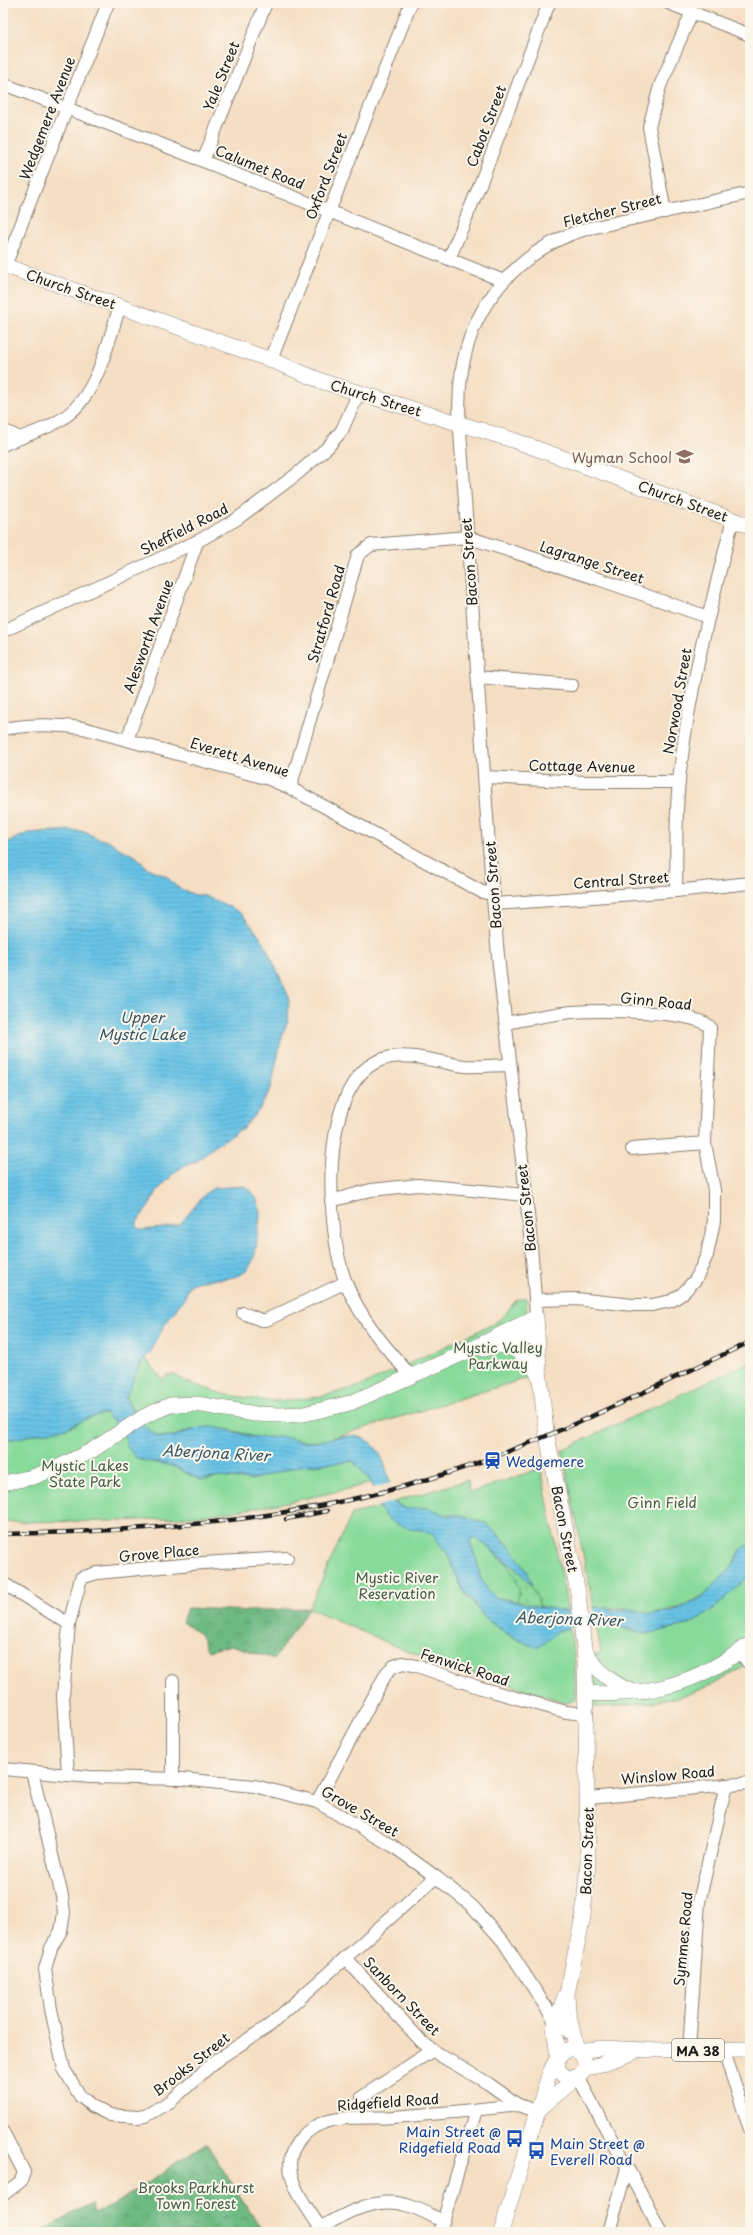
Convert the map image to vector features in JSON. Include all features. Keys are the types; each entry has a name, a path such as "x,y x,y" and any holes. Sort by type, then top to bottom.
{"main road":[{"name":"Church Street","path":"4,266 271,360 324,382 513,440 750,526"},
{"path":"464,1353 526,1338 537,1324"},
{"path":"3,1483 32,1477 61,1466 86,1454 140,1418 166,1406 183,1403 211,1405 255,1414 304,1414 327,1410 357,1401 464,1353 537,1324"},
{"name":"Bacon Street","path":"537,1324 540,1379 548,1441 579,1602 585,1648 587,1714 589,1845 585,1903 568,1987 555,2021 554,2032 558,2058"},
{"path":"497,1345 511,1348 523,1355 534,1367 540,1379"},
{"path":"586,1693 636,1693 687,1681 711,1670 750,1644"},
{"path":"585,1648 594,1663 606,1677 618,1685 636,1693"},
{"name":"Bacon Street","path":"568,1987 568,2012 576,2046"},
{"path":"558,2058 557,2068 561,2074 568,2078 579,2075 585,2059 576,2046"},
{"name":"MA 38","path":"558,2058 564,2051 576,2046 647,2050 750,2049"},
{"name":"MA 38","path":"538,2111 579,2075 620,2056 647,2050"},
{"path":"501,2232 546,2082 558,2058"}],"street":[{"name":"Wedgemere Avenue","path":"4,266 108,3"},
{"name":"Yale Street","path":"203,161 266,3"},
{"name":"Oxford Street","path":"271,360 328,211 411,3"},
{"name":"Cabot Street","path":"450,259 549,3"},
{"path":"668,3 750,35"},
{"path":"665,212 649,127 660,86 692,12"},
{"name":"Calumet Road","path":"3,84 203,161 504,281"},
{"name":"Fletcher Street","path":"460,424 461,378 466,351 475,325 493,293 515,269 546,246 567,235 750,193"},
{"path":"3,445 36,432 62,419 81,402 96,375 120,306"},
{"name":"Sheffield Road","path":"3,631 197,542 237,519 297,474 328,447 342,430 359,392"},
{"name":"Bacon Street","path":"460,424 494,899 537,1324"},
{"path":"3,430 20,438"},
{"name":"Norwood Street","path":"676,891 679,782 690,708 708,617 733,519"},
{"name":"Lagrange Street","path":"467,537 598,579 708,617"},
{"name":"Stratford Road","path":"290,788 358,556 371,545 467,537"},
{"name":"Alesworth Avenue","path":"127,740 197,542"},
{"path":"478,677 572,685"},
{"name":"Everett Avenue","path":"3,730 27,725 60,725 83,728 268,779 290,788 494,899"},
{"name":"Cottage Avenue","path":"485,777 586,782 679,782"},
{"name":"Central Street","path":"494,899 676,891 750,883"},
{"name":"Ginn Road","path":"506,1023 571,1012 613,1011 669,1015 703,1022 710,1027 705,1103 705,1143 714,1190 712,1232 702,1268 696,1279 682,1294 671,1301 647,1306 576,1299 535,1300"},
{"path":"412,1377 379,1340 360,1312 346,1282 334,1238 330,1201 333,1153 344,1102 350,1088 369,1066 393,1057 409,1057 467,1066 510,1065"},
{"path":"632,1149 705,1143"},
{"path":"330,1201 370,1190 418,1185 525,1195"},
{"path":"243,1313 266,1320 346,1282"},
{"name":"Grove Place","path":"68,1775 63,1696 69,1624 80,1581 88,1575 203,1563 288,1558"},
{"path":"3,1583 69,1624"},
{"path":"738,1653 750,1664"},
{"name":"Fenwick Road","path":"317,1802 387,1672 394,1666 403,1663 417,1666 481,1688 559,1710 587,1714"},
{"path":"173,1681 173,1779"},
{"name":"Grove Street","path":"3,1769 68,1775 173,1779 255,1786 317,1802 393,1846 436,1877 472,1906 491,1926 508,1948 555,2021 576,2046"},
{"name":"Brooks Street","path":"32,1772 62,1896 64,1913 61,1931 51,1948 45,1969 46,1988 64,2069 80,2096 92,2106 110,2115 137,2117 145,2116 171,2102 218,2059 275,2021 436,1877"},
{"name":"Winslow Road","path":"588,1798 750,1783"},
{"name":"Symmes Road","path":"689,2050 699,1902 726,1785"},
{"name":"Sanborn Street","path":"345,1958 417,2036 433,2050 485,2081 518,2105"},
{"path":"723,2049 750,2130"},
{"path":"362,2097 433,2050"},
{"path":"579,2075 660,2232"},
{"name":"Ridgefield Road","path":"322,2230 300,2195 290,2166 294,2147 308,2131 317,2126 340,2119 476,2110 518,2105 538,2111"},
{"path":"322,2230 350,2211 378,2203 410,2206 442,2227 476,2110"},
{"path":"3,2132 24,2172 21,2182 3,2195"},
{"path":"609,2232 628,2168"}],"green space":[{"name":"Mystic Valley Parkway","path":"526,1298 530,1377 322,1441 309,1442 291,1438 254,1437 235,1431 211,1427 190,1430 171,1437 159,1437 144,1426 127,1400 127,1393 137,1370 145,1358 163,1380 167,1375 173,1374 186,1382 223,1394 261,1400 282,1401 318,1397 361,1386 493,1324 504,1316 516,1300"},
{"name":"Ginn Field","path":"750,1362 750,1543 738,1555 732,1567 706,1594 683,1607 650,1614 627,1608 594,1608 562,1450"},
{"name":"Mystic Lakes State Park","path":"105,1413 111,1420 115,1421 141,1460 173,1466 194,1477 207,1480 220,1477 250,1480 299,1466 353,1461 372,1483 288,1502 178,1518 3,1522 3,1441 72,1426 88,1418"},
{"path":"541,1468 568,1612 494,1597 489,1592 480,1576 476,1558 470,1543 472,1537 479,1540 527,1581 528,1573 509,1545 487,1524 461,1515 446,1515 426,1508 408,1510 394,1502 468,1480 470,1493"},
{"name":"Mystic River Reservation","path":"379,1508 392,1520 424,1529 437,1537 445,1549 466,1595 480,1612 507,1634 528,1644 544,1644 557,1631 570,1628 575,1665 575,1700 567,1703 406,1651 309,1608 352,1514"},
{"path":"504,1561 517,1570 527,1580 535,1592 540,1607 516,1602 519,1592 518,1586 514,1575"},
{"path":"750,1575 750,1661 732,1674 714,1684 676,1698 657,1702 595,1707 595,1654 601,1653 596,1624 614,1624 633,1632 646,1634 691,1624 716,1607"},
{"path":"187,1608 249,1611 309,1608 274,1659 231,1645 208,1651 200,1634 182,1622"},
{"name":"Brooks Parkhurst Town Forest","path":"206,2143 263,2232 40,2232 92,2203 95,2212 112,2206"}],"water":[{"name":"Upper Mystic Lake","path":"69,830 87,832 96,838 110,841 117,847 137,857 147,868 166,876 177,887 195,895 202,895 228,906 242,914 264,942 289,997 288,1021 282,1036 271,1088 259,1110 244,1127 216,1145 196,1162 185,1165 173,1174 157,1191 149,1206 138,1220 136,1227 142,1230 164,1228 180,1224 206,1193 214,1188 245,1186 256,1198 260,1213 255,1255 246,1271 231,1278 204,1280 189,1286 185,1297 164,1326 151,1351 140,1365 126,1397 134,1414 144,1426 155,1435 165,1438 176,1436 195,1429 213,1427 254,1437 286,1437 308,1442 342,1436 357,1436 364,1439 377,1449 381,1456 387,1471 394,1502 404,1509 429,1508 446,1515 461,1515 487,1524 512,1549 528,1573 532,1585 516,1569 479,1540 472,1537 470,1543 476,1558 480,1576 489,1592 497,1598 568,1612 598,1607 615,1610 631,1609 650,1614 673,1611 696,1601 706,1594 732,1567 741,1550 750,1543 750,1575 716,1607 691,1624 646,1634 609,1624 565,1629 557,1631 544,1644 535,1647 506,1633 486,1619 462,1588 448,1555 432,1533 398,1525 387,1518 379,1508 370,1480 353,1461 299,1466 250,1480 220,1477 201,1480 173,1466 137,1459 127,1447 125,1438 115,1421 111,1420 105,1413 88,1418 66,1428 3,1441 3,844 28,833"}],"pier":[{"path":"391,1483 396,1501 377,1506 372,1488"},
{"path":"593,1606 596,1626 571,1630 568,1610"}],"railway":[{"path":"3,1534 57,1533 165,1527 218,1522 271,1515 376,1494 471,1465 552,1434 750,1342"},
{"path":"286,1519 327,1511"}],"place":[{"name":"Wyman School","path":"685,457"},
{"name":"Wedgemere","path":"493,1461"},
{"name":"Main Street @ Ridgefield Road","path":"514,2139"},
{"name":"Main Street @ Everell Road","path":"537,2151"}],"water label":[{"name":"Aberjona River","path":"216,1452"},
{"name":"Aberjona River","path":"569,1618"}]}
